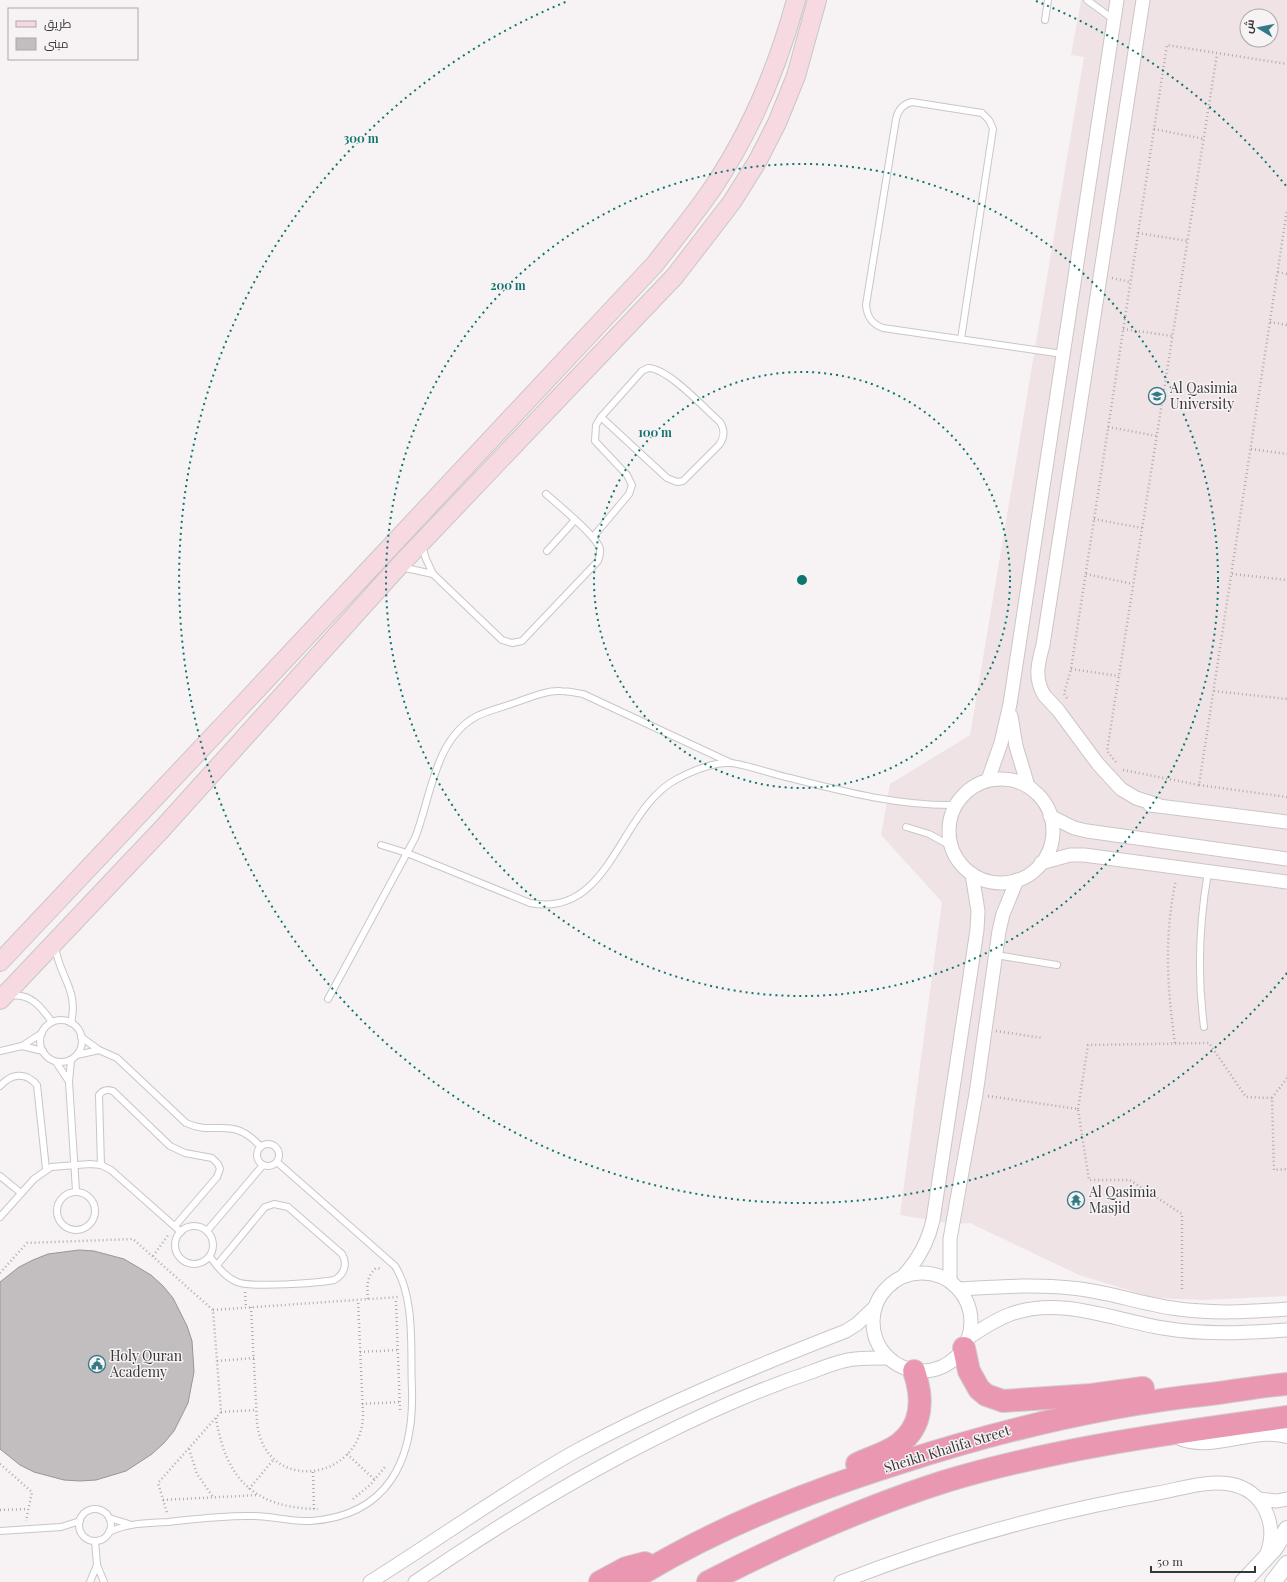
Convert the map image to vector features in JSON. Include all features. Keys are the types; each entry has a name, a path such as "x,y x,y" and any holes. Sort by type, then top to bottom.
{"highway":[{"path":"966,1343 969,1371 979,1389 994,1399 1003,1401 1091,1395 1170,1385 1191,1387 1212,1394"},
{"path":"837,1483 853,1467 900,1443 913,1427 920,1408 921,1394 914,1371"},
{"name":"Sheikh Khalifa Street","path":"628,1582 659,1563 730,1527 837,1483 967,1442 1050,1420 1177,1397 1287,1384"},
{"path":"708,1582 779,1547 863,1510 944,1482 1060,1453 1173,1433 1287,1417"},
{"path":"600,1582 626,1568 637,1564 659,1563"}],"main road":[{"path":"0,962 655,264 706,198 739,145 760,104 777,62 796,0"},
{"path":"0,999 162,829 398,567 675,276 732,202 757,162 777,122 796,76 817,0"}],"street":[{"path":"988,780 1001,743 1010,704 1117,0"},
{"path":"1143,0 1043,645 1045,681 1058,710 1098,764 1110,789 1118,798 1130,804 1158,805 1287,822"},
{"path":"1010,704 1016,746 1028,786"},
{"path":"1002,779 1015,781 1028,786 1042,799 1050,816 1052,836 1050,845 1041,863 1026,876 1017,880 994,882 972,874 959,862 951,846 949,825 956,805 970,789 988,780 1002,779"},
{"path":"1050,816 1068,825 1087,831 1287,859"},
{"path":"1041,863 1070,855 1084,855 1287,882"},
{"path":"370,1582 462,1521 576,1452 706,1387 846,1331 857,1324 875,1307 886,1288 904,1275 923,1250 933,1220 976,930 978,911 972,874"},
{"path":"955,1285 950,1239 976,1094 1003,914 1017,880"},
{"path":"875,1307 873,1329 878,1344 888,1358 896,1364 914,1371 928,1371 942,1367 958,1356 966,1343 971,1328 970,1312 965,1298 955,1285 940,1275 928,1272 916,1272 904,1275"},
{"path":"955,1285 1052,1287 1089,1290 1158,1306 1203,1312 1235,1313 1287,1309"},
{"path":"966,1343 1010,1314 1027,1309 1044,1308 1089,1311 1162,1328 1188,1331 1220,1333 1287,1330"},
{"path":"415,1582 472,1543 550,1494 662,1434 772,1385 842,1361 854,1359 888,1358"},
{"path":"1173,1433 1194,1441 1272,1433 1287,1435"},
{"path":"841,1582 909,1557 999,1529 1124,1499 1221,1483 1238,1486 1259,1499 1277,1501 1287,1499"},
{"path":"1259,1499 1268,1515 1271,1532 1269,1550 1265,1559"},
{"path":"1243,1582 1265,1559 1287,1529"},
{"path":"1273,1582 1286,1568"}],"lane":[{"path":"1045,20 1048,0"},
{"path":"1087,0 1114,20"},
{"path":"961,339 993,129 989,120 982,113 912,102 901,108 896,119 866,312 872,322 882,328 1063,354"},
{"path":"592,538 629,494 632,485 627,475 596,441 596,425 601,417 642,371 654,368 667,374 720,422 724,433 719,445 687,478 677,482 667,478 601,417"},
{"path":"422,543 426,559 433,574 502,640 517,643 526,638 598,561 600,549 592,538 575,520 546,494"},
{"path":"547,551 575,520"},
{"path":"398,567 433,574"},
{"path":"328,999 422,820 438,764 446,747 457,732 476,716 542,694 561,691 583,694 732,763 811,784 901,803 956,805"},
{"path":"381,845 406,853 530,903 545,905 560,904 579,896 595,881 656,793 687,774 732,763"},
{"path":"906,827 929,834 951,846"},
{"path":"1204,1027 1200,1001 1198,949 1203,898 1208,871"},
{"path":"54,941 60,966 73,996 74,1009 71,1023"},
{"path":"996,955 1056,965"},
{"path":"0,999 19,996 33,1000 52,1022"},
{"path":"0,1051 22,1046 42,1033 52,1022 60,1020 76,1026 82,1043 77,1055"},
{"path":"42,1033 40,1042 43,1051 46,1056 56,1062 69,1082"},
{"path":"81,1037 99,1050 117,1058 186,1123 200,1128 234,1128 254,1139 261,1147"},
{"path":"22,1046 43,1051"},
{"path":"56,1062 71,1060 77,1055 99,1050"},
{"path":"71,1060 69,1082 76,1191"},
{"path":"0,1086 10,1077 21,1075 27,1077 37,1085 46,1169"},
{"path":"101,1165 99,1095 101,1092 109,1090 113,1091 170,1146 185,1153 212,1158 216,1161 220,1169 217,1177 175,1226"},
{"path":"269,1144 276,1147 279,1154 277,1162 272,1166 263,1165 257,1156 261,1147 269,1144"},
{"path":"62,1527 81,1532 87,1538 95,1541 104,1538 109,1532 131,1524 245,1516 265,1517 286,1521 322,1520 347,1514 360,1507 383,1489 401,1465 411,1426 412,1412 408,1296 403,1280 395,1266 277,1162"},
{"path":"0,1217 37,1175 46,1169 90,1164 101,1165 111,1170 181,1232"},
{"path":"207,1231 263,1165"},
{"path":"0,1176 21,1193"},
{"path":"76,1191 87,1195 94,1204 95,1210 92,1222 88,1227 76,1230 65,1227 57,1217 56,1211 57,1205 64,1195 76,1191"},
{"path":"217,1265 265,1207 279,1204 288,1207 339,1251 345,1263 342,1274 338,1278 329,1281 245,1285 227,1276 217,1265 211,1255 213,1240 207,1231 196,1226 185,1228 175,1242 175,1248 180,1258 189,1264 201,1264 211,1255 228,1251"},
{"path":"81,1532 80,1522 85,1513 94,1509 103,1511 109,1518 131,1524"},
{"path":"109,1518 109,1532"},
{"path":"0,1531 62,1527 80,1522"},
{"path":"95,1541 97,1565 104,1582"},
{"path":"90,1582 97,1565"}],"path":[{"path":"1069,700 1064,694 1071,669 1167,45 1287,64"},
{"path":"1107,751 1217,54"},
{"path":"1154,129 1204,139"},
{"path":"1199,785 1287,210"},
{"path":"1138,233 1188,242"},
{"path":"1278,272 1287,274"},
{"path":"1270,322 1287,325"},
{"path":"1123,329 1172,336"},
{"path":"1108,427 1157,436"},
{"path":"1251,450 1287,454"},
{"path":"1094,519 1142,528"},
{"path":"1086,574 1134,584"},
{"path":"1232,574 1287,580"},
{"path":"1071,669 1119,676"},
{"path":"1214,691 1287,699"},
{"path":"1102,745 1124,771 1199,785 1287,797"},
{"path":"1175,1043 1169,1003 1167,949 1169,922 1179,868"},
{"path":"1182,1292 1182,1214 1130,1180 1090,1180 1078,1109 1088,1045 1209,1043 1246,1097 1272,1098"},
{"path":"1287,1078 1272,1098 1274,1170 1287,1169"},
{"path":"976,1094 1078,1109"},
{"path":"153,1256 175,1226"},
{"path":"0,1272 27,1243 133,1239 213,1310 220,1412 158,1483 169,1522"},
{"path":"368,1299 367,1279 370,1274 380,1267 385,1271"},
{"path":"245,1285 246,1308"},
{"path":"394,1290 396,1297 400,1414"},
{"path":"213,1310 408,1296"},
{"path":"251,1307 256,1410 260,1440 264,1448 274,1460 288,1468 298,1471 313,1472 333,1465 347,1454 353,1447 361,1432 362,1404 358,1300"},
{"path":"360,1352 398,1350"},
{"path":"217,1361 254,1358"},
{"path":"362,1404 400,1402"},
{"path":"220,1412 256,1410"},
{"path":"216,1417 226,1456 233,1468 250,1489 268,1501 289,1507 314,1509 324,1508"},
{"path":"189,1448 197,1474 214,1497"},
{"path":"347,1454 375,1480"},
{"path":"250,1489 274,1460"},
{"path":"349,1501 375,1480 389,1461"},
{"path":"0,1464 32,1492 24,1530"},
{"path":"313,1472 314,1509"},
{"path":"163,1500 258,1495"},
{"path":"0,1510 28,1509"}],"shaded area":[{"name":"Al Qasimia University","path":"1081,0 1287,0 1287,1296 1203,1300 1154,1298 1079,1275 970,1223 953,1224 900,1215 942,902 881,835 890,784 970,735 1084,57 1071,55"}],"building":[{"name":"Holy Quran Academy","path":"79,1250 94,1251 124,1259 151,1275 163,1286 173,1298 187,1326 192,1341 194,1372 188,1403 174,1431 164,1443 152,1454 126,1471 96,1480 80,1481 64,1480 34,1472 20,1465 0,1449 0,1282 19,1267 33,1260 48,1254"}],"place":[{"name":"Al Qasimia University","path":"1157,396"},
{"name":"Al Qasimia Masjid","path":"1076,1200"},
{"name":"Holy Quran Academy","path":"97,1364"}]}
